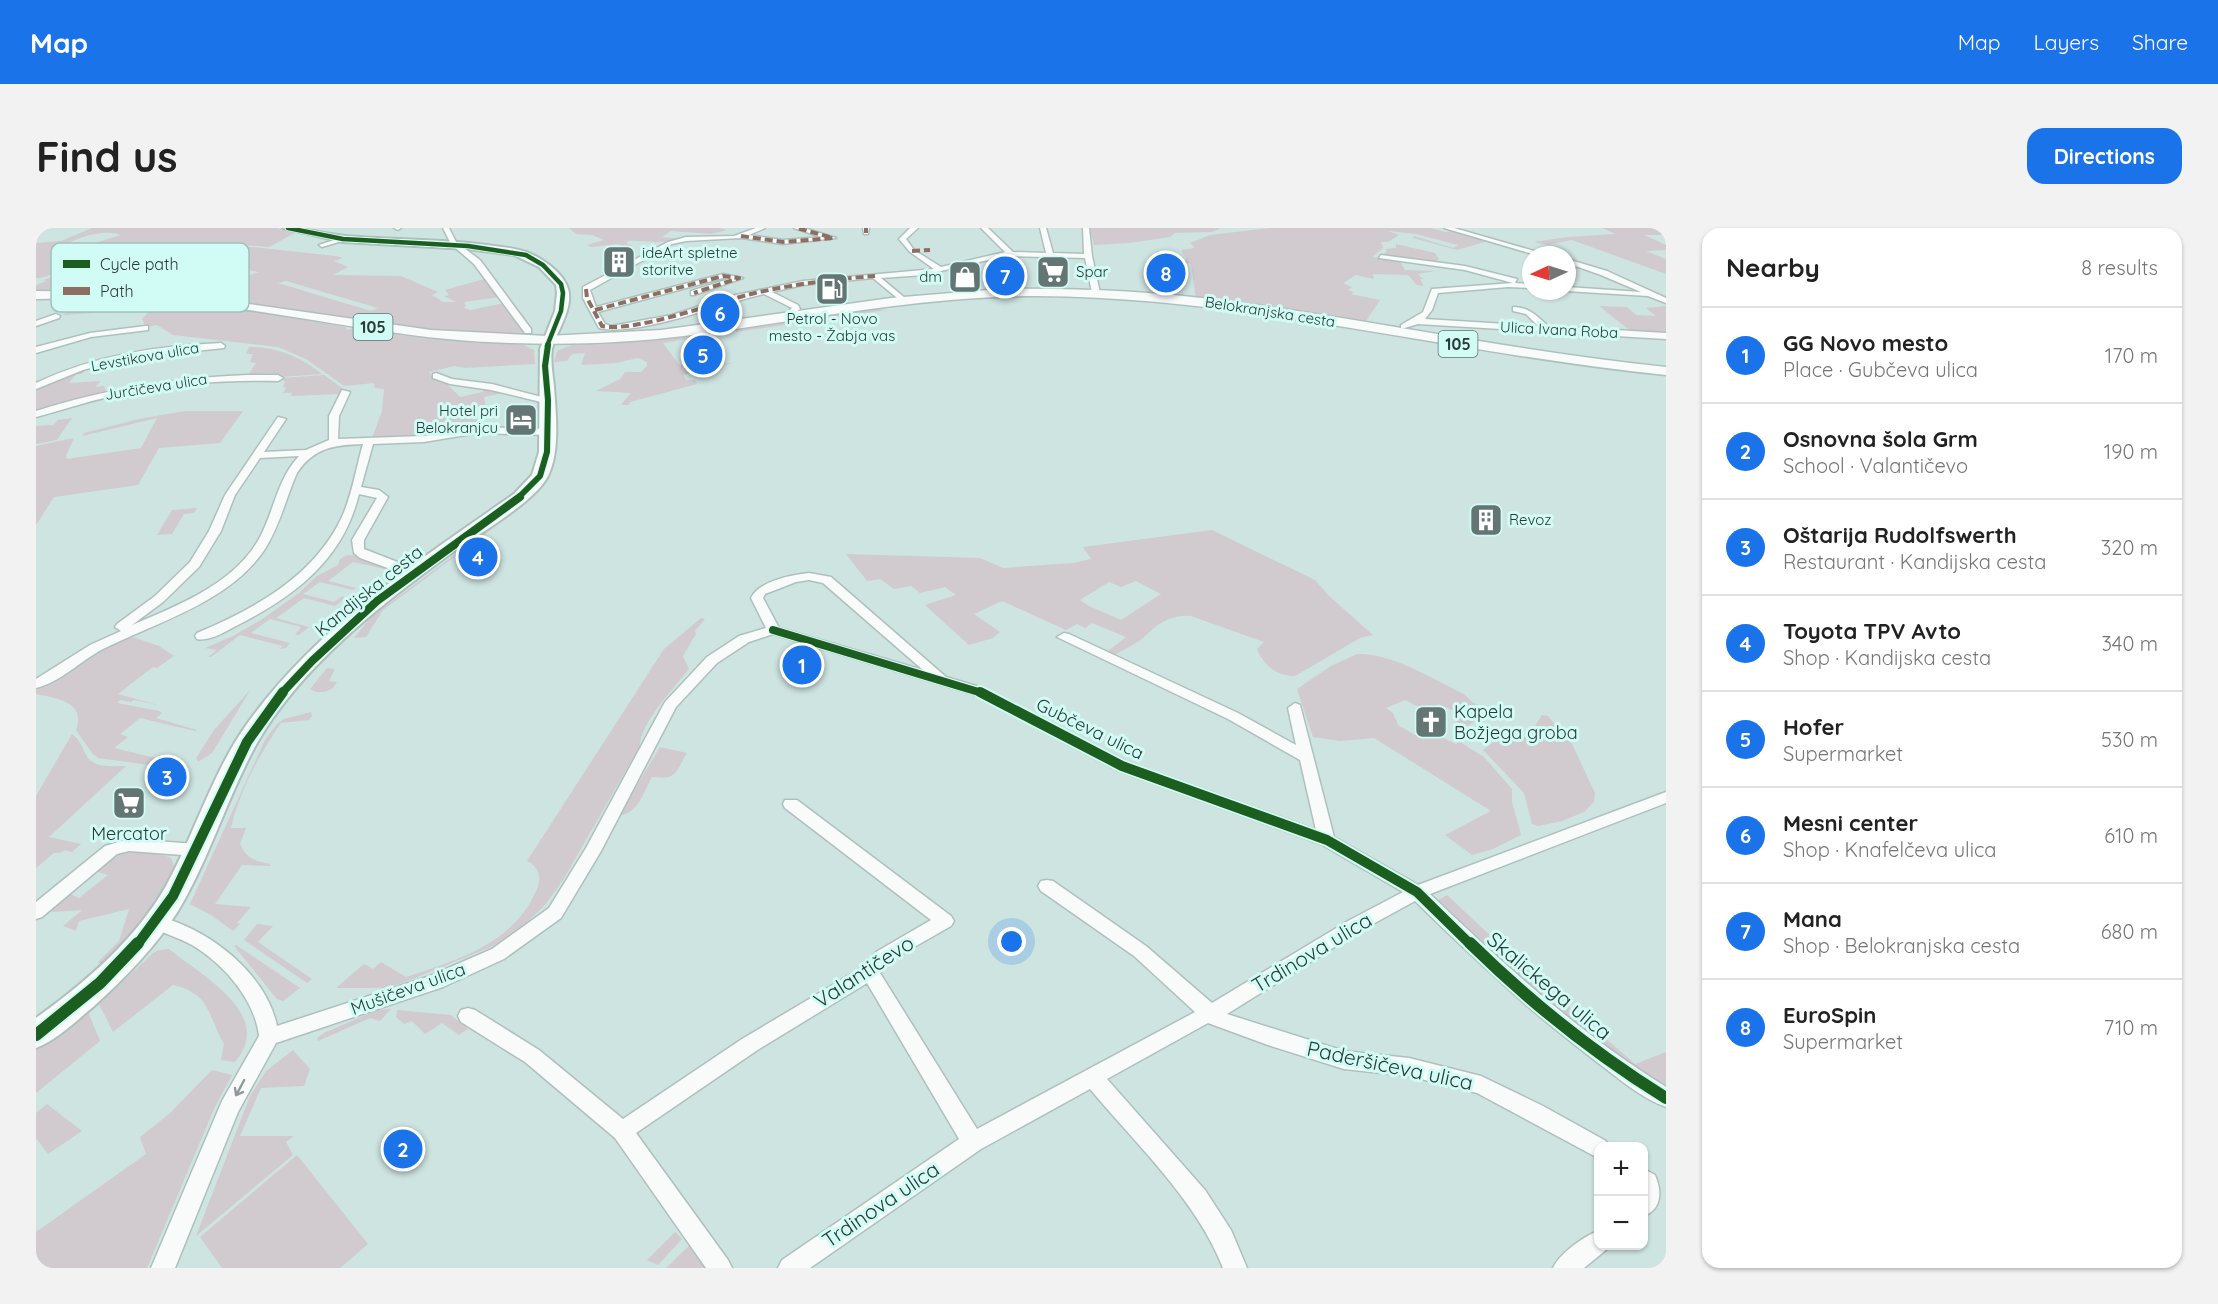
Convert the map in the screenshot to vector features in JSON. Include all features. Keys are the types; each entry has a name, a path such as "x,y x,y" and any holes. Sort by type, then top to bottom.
{"main road":[{"path":"288,228 343,239 456,245"},
{"name":"Kandijska cesta","path":"36,1035 65,1013 113,970 156,922 196,850 254,730 275,704 342,630 414,573 528,490 543,470 548,452 548,400 545,366 549,340 561,311 563,293 561,284 543,265 526,255 456,245"},
{"name":"Belokranjska cesta","path":"549,340 654,335 902,300 969,294 1096,293 1223,303 1515,353 1591,364 1666,371"},
{"name":"105","path":"36,295 51,295"},
{"name":"105","path":"249,309 386,330 481,339 549,340"}],"street":[{"path":"446,228 456,245 477,262 528,331"},
{"path":"762,228 741,236 723,239 686,239 670,243 586,289 587,298 602,326 611,328 673,317 734,298 823,280 924,273 988,257 1011,254 1088,256"},
{"path":"741,236 783,242 833,238 797,228"},
{"path":"915,228 907,232 902,239 912,251 939,269"},
{"path":"984,228 1011,254"},
{"path":"1043,228 1050,254"},
{"path":"1086,228 1088,256 1096,293"},
{"path":"1447,228 1522,249"},
{"path":"322,245 343,239"},
{"path":"912,251 930,249"},
{"path":"1381,257 1500,276 1522,283"},
{"path":"1576,264 1604,273 1662,299"},
{"path":"595,310 723,276 739,278 694,293"},
{"path":"875,276 902,300"},
{"path":"1404,327 1430,311 1435,291 1522,285"},
{"path":"1576,290 1662,299"},
{"path":"765,291 796,309 786,317"},
{"path":"1516,309 1529,312 1547,330"},
{"path":"36,324 56,316"},
{"name":"Ulica Ivana Roba","path":"1416,321 1666,336"},
{"path":"36,350 90,335 145,328"},
{"name":"Levstikova ulica","path":"36,386 99,362 150,353 221,346"},
{"path":"436,376 447,382 490,387 523,397 548,400"},
{"name":"Jurčičeva ulica","path":"36,414 85,399 166,383 199,379 278,378"},
{"path":"334,442 331,424 345,392"},
{"path":"93,649 159,599 195,564 215,531 230,495 281,419"},
{"path":"259,454 308,453 334,442 424,439 478,430 547,432"},
{"path":"202,636 262,606 320,561 334,543 349,516 369,441"},
{"path":"36,684 93,649 214,590 245,566 274,524 287,486 308,453"},
{"path":"355,490 375,492 383,497 358,540 358,550 364,555 414,573"},
{"name":"Gubčeva ulica","path":"944,681 827,580 813,575 801,576 760,592 757,598 773,630 944,681 978,691 1122,766 1328,840 1417,892"},
{"name":"Mušičeva ulica","path":"269,1037 436,982 498,954 555,913 593,851 670,705 712,660 744,639 773,630"},
{"path":"1064,638 1233,716 1307,757"},
{"path":"1295,708 1328,840"},
{"name":"Trdinova ulica","path":"790,1268 973,1142 1209,1014 1354,926 1417,892 1666,797"},
{"name":"Valantičevo","path":"622,1131 749,1045 870,972 882,957 945,921 791,804"},
{"path":"36,912 111,850 119,846 196,850"},
{"path":"1047,886 1140,951 1209,1014"},
{"name":"Skalickega ulica","path":"1417,892 1492,965 1558,1022 1666,1098"},
{"path":"156,922 200,941 213,950 262,1007 268,1022 269,1037 229,1108 164,1268"},
{"path":"870,972 973,1142"},
{"name":"Paderšičeva ulica","path":"1209,1014 1268,1037 1344,1059 1409,1067 1481,1085 1594,1145"},
{"path":"468,1016 532,1056 622,1131 720,1268"},
{"path":"1093,1078 1197,1198 1217,1228 1235,1268"},
{"path":"1565,1268 1594,1246"}],"shaded area":[{"path":"92,228 277,228 295,233 269,247 249,245 249,243 95,243 121,235 95,234 70,243 51,243 51,273 36,278 36,243 61,241"},
{"path":"569,228 718,228 727,230 711,234 671,231 662,237 680,239 661,242 628,241 626,243 632,246 624,247 618,244 591,247 587,245 604,240 592,235 576,234"},
{"path":"1090,228 1220,229 1211,232 1175,233 1170,237 1129,243 1094,245"},
{"path":"1270,228 1431,228 1488,241 1457,250 1413,238 1414,236 1453,248 1458,245 1416,234 1388,231 1399,235 1388,242 1381,242 1383,248 1372,257 1399,260 1405,270 1435,271 1418,274 1423,279 1420,279 1424,286 1417,285 1408,275 1373,274 1374,279 1356,275 1343,283 1352,287 1348,290 1354,292 1351,294 1380,300 1366,321 1394,328 1196,300 1191,264 1185,263 1186,258 1181,250 1195,248 1190,243 1210,235"},
{"path":"1602,228 1666,228 1666,235 1644,235 1666,245 1666,250 1646,251 1666,259 1666,274 1572,240 1547,245 1534,242 1615,234"},
{"path":"1396,244 1435,253 1439,259 1433,263 1382,256 1387,251 1385,249 1396,248"},
{"path":"249,247 336,256 343,258 334,261 348,267 333,275 401,276 438,292 432,295 443,302 456,302 444,296 449,295 445,290 484,279 500,297 464,302 466,306 464,308 470,310 505,303 529,335 427,332 249,304 249,275 259,272 249,270","holes":["286,281 378,308 371,311 278,283"]},
{"path":"51,277 51,292 36,292 36,285 46,281 43,280"},
{"path":"1599,306 1627,307 1636,315 1656,316 1646,308 1666,306 1666,335 1632,332"},
{"path":"877,309 887,310 838,317 840,320 823,322 820,320 736,332 734,329"},
{"path":"249,311 346,327 347,330 353,328 406,336 524,345 534,350 535,364 465,368 455,366 429,372 433,378 448,385 460,397 483,392 483,386 503,393 484,397 486,406 474,407 477,422 488,422 488,425 462,428 435,436 372,438 382,411 384,389 375,388 374,383 344,386 306,359 278,347 173,335 157,325 146,327 142,319 148,312"},
{"path":"64,312 107,312 63,315"},
{"path":"730,329 734,332 663,343 679,365 697,362 701,367 737,362 683,375 686,380 695,380 697,384 630,402 629,405 621,405 631,393 596,391 620,379 625,372 641,372 647,366 647,362 638,358 616,363 581,365 585,353 572,354 567,361 554,362 557,351 571,345 652,340"},
{"path":"249,347 260,347 288,354 322,374 280,377 273,373 247,377 256,363 250,362 253,354 246,354"},
{"path":"86,370 82,374 76,374 69,383 101,381 95,387 104,386 107,393 36,412 36,391 43,386"},
{"path":"324,375 342,388 340,394 291,396 292,393 283,393 286,388 283,387 285,382 282,378"},
{"path":"185,411 243,411 220,443 159,448 138,485 54,497 36,525 36,446 74,438 66,456 67,459 141,448 157,418 82,436 84,433 139,419"},
{"path":"72,418 57,440 36,444 36,426 53,425 58,420"},
{"path":"523,506 383,610 366,637 354,638 372,616"},
{"path":"197,508 194,513 184,514 172,534 157,535 172,510"},
{"path":"1212,530 1315,580 1328,595 1373,635 1360,638 1295,676 1288,676 1272,669 1263,660 1257,649 1264,642 1191,616 1165,621 1115,655 1108,651 1126,637 1092,623 1085,628 1077,624 1066,630 1002,601 974,614 1000,632 993,638 969,645 925,605 956,595 945,587 920,593 911,586 894,589 880,579 867,581 846,554 980,558 1003,568 1073,563 1091,559 1083,547","holes":["1136,581 1161,594 1121,620 1080,600 1109,582 1121,587"]},
{"path":"347,555 362,556 394,571 353,562 328,581 356,588 353,590 320,582 303,594 334,602 343,596 345,598 335,606 304,598 276,618 309,627 299,635 295,635 301,627 270,619 251,633 290,643 286,648 279,649 283,646 240,635 208,657 217,650 205,648 261,620 299,593 317,576 338,565 340,559"},
{"path":"701,618 705,619 695,631 696,634 683,656 689,669 652,717 641,737 640,746 563,880 546,904 523,926 493,946 403,983 383,988 336,988 364,964 373,969 381,962 406,977 445,964 482,948 513,924 526,909 539,882 537,870 527,861 664,649"},
{"path":"127,635 159,646 174,656 157,668 153,667 118,694 158,705 134,700 131,702 120,700 117,703 159,711 162,713 156,718 197,730 140,718 120,734 128,737 114,748 176,763 171,768 98,758 76,730 77,713 73,707 52,697 36,694 36,690 48,682 51,683 70,673 67,671"},
{"path":"1357,654 1384,658 1412,668 1464,694 1472,702 1490,711 1466,727 1452,719 1458,713 1439,704 1422,707 1405,700 1386,708 1393,713 1398,725 1415,735 1439,736 1456,744 1460,742 1484,757 1512,789 1512,802 1521,835 1493,849 1472,855 1445,835 1491,811 1374,738 1340,741 1313,737 1297,689 1331,666"},
{"path":"327,668 335,669 329,681 337,682 333,688 321,692 310,689"},
{"path":"251,689 212,753 198,762 196,758 214,730"},
{"path":"311,712 312,716 309,720 281,723 258,760 239,801 231,828 246,828 240,844 243,849 252,858 270,864 270,866 242,865 215,904 251,907 233,931 211,915 190,904 265,740 277,724 284,719"},
{"path":"1542,715 1548,716 1572,744 1595,793 1594,802 1584,812 1562,821 1538,826 1532,824 1524,793 1483,750 1501,736 1517,741 1530,734"},
{"path":"72,734 91,761 106,766 126,766 49,837 81,844 72,852 65,850 54,853 36,868 36,796"},
{"path":"660,747 687,753 674,774 660,778 652,777 636,807 626,814 619,815"},
{"path":"135,852 161,854 171,858 174,866 161,893 143,918 103,963 97,963 119,941 129,909 79,921 76,931 63,926 82,910 52,912 53,904 68,893 79,898 108,875 95,871 114,855"},
{"path":"1447,895 1526,969 1635,1064 1666,1052 1666,1092 1641,1094 1524,1006 1489,972 1435,902"},
{"path":"257,924 273,926 258,942 312,979 307,983 244,940"},
{"path":"236,945 300,988 283,1001 277,999 234,946"},
{"path":"169,949 229,997 240,1012 246,1028 245,1044 235,1062 221,1060 224,1044 202,1000 195,994 173,985 113,1032 99,1004 153,953"},
{"path":"87,1009 100,1041 36,1093 36,1047"},
{"path":"391,1009 380,1021 370,1018 318,1041 317,1038 324,1033 377,1010"},
{"path":"397,1010 451,1015 468,1029 459,1035 442,1023 425,1034 412,1021 404,1024 396,1017"},
{"path":"293,1050 310,1069 304,1086 261,1088 240,1136 294,1136 286,1142 293,1155 196,1236 250,1096 266,1071"},
{"path":"212,1070 232,1075 214,1109 147,1268 36,1268 36,1232 146,1154 140,1137 169,1114"},
{"path":"47,1104 82,1131 48,1154 36,1138 36,1113"},
{"path":"297,1155 368,1244 340,1268 222,1268 200,1237"},
{"path":"675,1232 682,1239 658,1265 647,1260"},
{"path":"695,1240 714,1268 666,1268"}],"marked path":[{"path":"741,236 783,242 833,238 797,228"},
{"path":"866,228 866,233"},
{"path":"912,251 930,250"},
{"path":"595,310 723,276 739,278 694,293"},
{"path":"586,289 587,298 602,326 611,328 658,319 752,293 787,286 875,276"}],"cycle path":[{"path":"36,1035 69,1010 114,969 161,914 183,877 247,742 282,693 343,630 377,601 520,497 540,476 547,452 546,349 561,311 563,293 561,284 543,265 526,255 514,252 468,246 343,239 288,228"},
{"path":"773,630 978,691 1122,766 1327,840 1417,892 1492,965 1558,1022 1634,1078 1666,1098"}],"place":[{"name":"ideArt spletne storitve","path":"619,262"},
{"name":"Spar","path":"1053,272"},
{"name":"EuroSpin","path":"1166,273"},
{"name":"Mana","path":"1005,276"},
{"name":"dm","path":"965,277"},
{"name":"Petrol - Novo mesto - Žabja vas","path":"832,289"},
{"name":"Mesni center","path":"720,313"},
{"name":"Hofer","path":"703,355"},
{"name":"Hotel pri Belokranjcu","path":"521,420"},
{"name":"Revoz","path":"1486,520"},
{"name":"Toyota TPV Avto","path":"478,557"},
{"name":"GG Novo mesto","path":"802,665"},
{"name":"Kapela Božjega groba","path":"1431,722"},
{"name":"Oštarija Rudolfswerth","path":"167,777"},
{"name":"Mercator","path":"129,803"},
{"name":"Osnovna šola Grm","path":"403,1149"}]}
